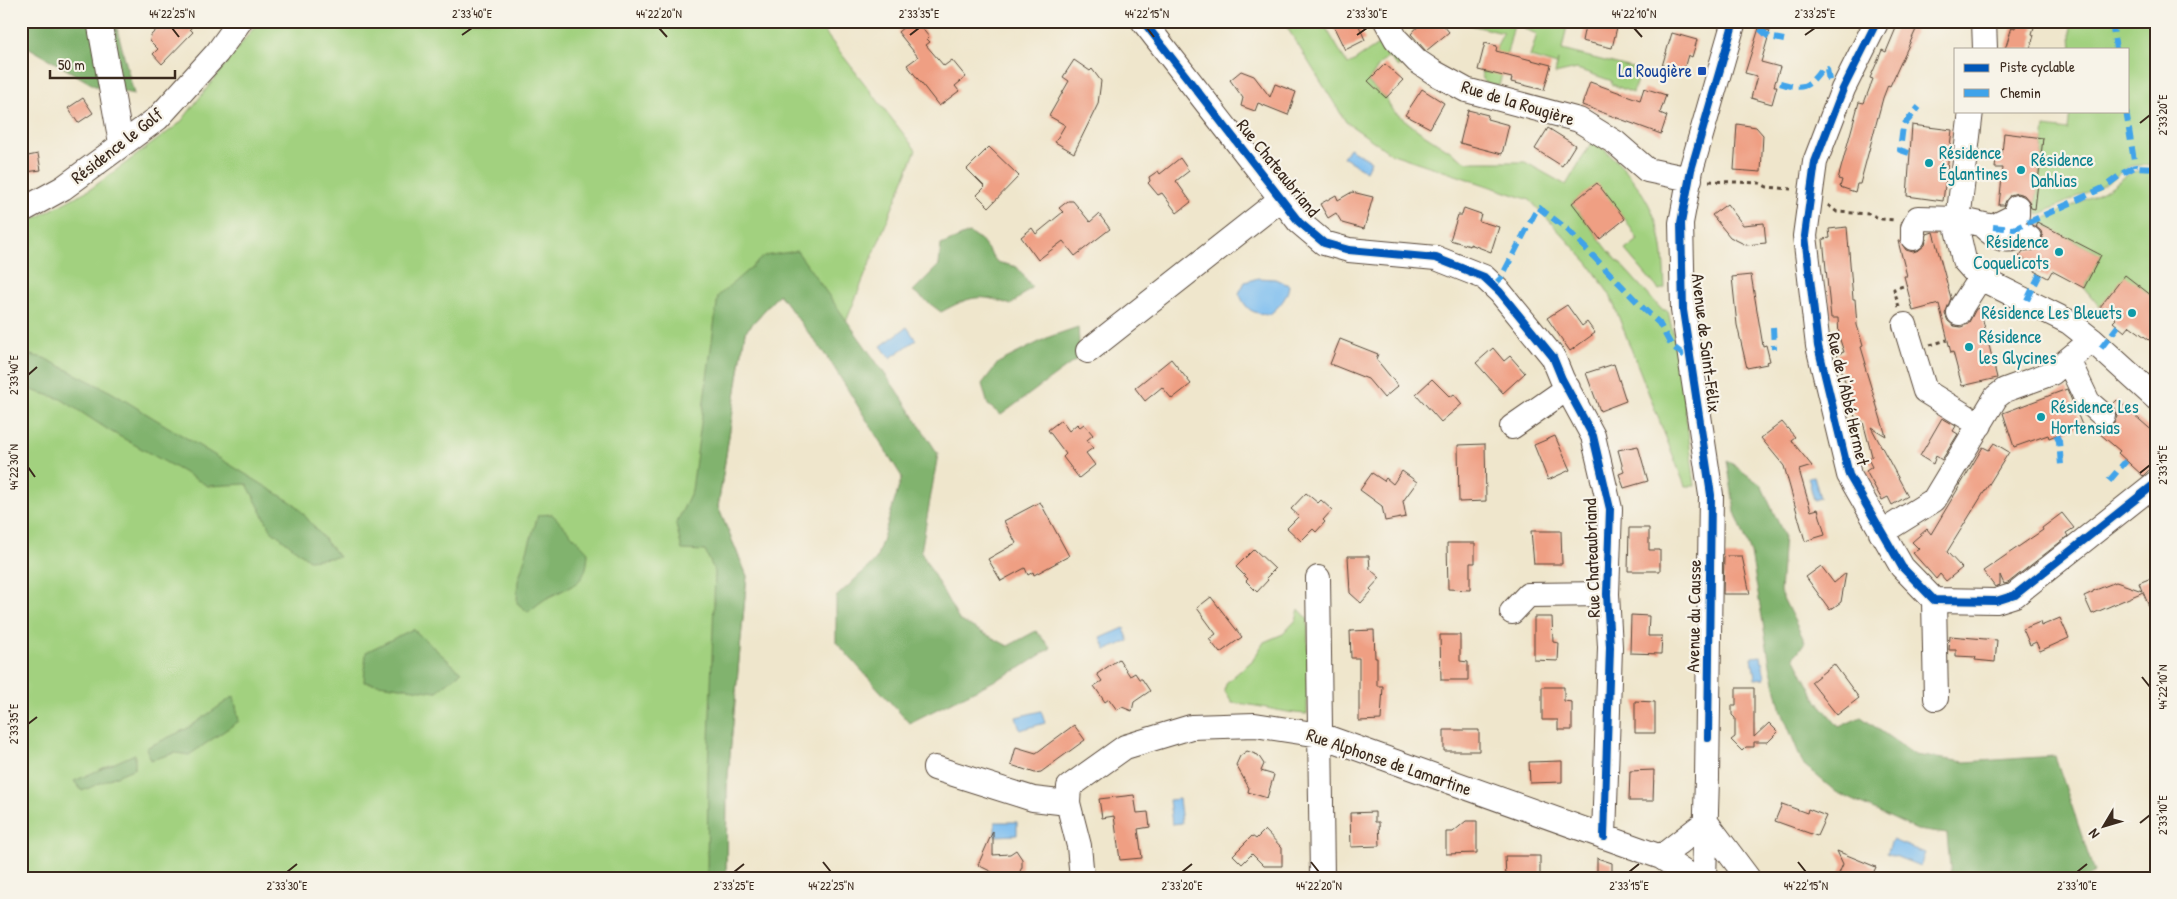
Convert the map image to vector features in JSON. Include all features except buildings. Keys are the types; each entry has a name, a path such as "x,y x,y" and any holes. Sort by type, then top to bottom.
{"street":[{"path":"99,21 122,143"},
{"name":"Résidence le Golf","path":"21,211 64,188 158,118 217,53 240,21"},
{"name":"Rue Chateaubriand","path":"1143,21 1299,222 1324,242 1352,251 1436,258 1484,277 1500,292 1553,357 1562,379 1593,436 1610,509 1608,594 1610,647 1604,837"},
{"name":"Rue de la Rougière","path":"1386,21 1396,40 1417,61 1466,90 1579,120 1616,143 1647,170 1700,180"},
{"name":"Avenue de Saint-Félix","path":"1711,495 1683,310 1681,223 1700,180 1734,21"},
{"name":"Rue de l'Abbé Hermet","path":"1877,21 1843,89 1815,162 1805,236 1818,346 1849,475 1902,567 1934,600"},
{"path":"1984,21 1985,48"},
{"path":"1971,112 1958,219 1958,238 1964,260 1980,278 2069,322 2153,388"},
{"name":"Rue Chateaubriand","path":"1088,351 1281,199"},
{"path":"1920,218 1958,219 1993,227 2017,215 2017,206"},
{"path":"1983,226 1995,238 2015,240 2024,235 2029,238"},
{"path":"1960,313 1962,306 1980,278"},
{"path":"1905,325 1924,391 1980,425"},
{"path":"1881,533 1934,500 1996,397 2005,390 2052,373 2092,340"},
{"path":"2068,360 2089,408"},
{"path":"1512,427 1568,388"},
{"path":"1936,698 1934,600 1996,601 2015,596 2156,483"},
{"name":"Avenue du Causse","path":"1704,877 1711,495"},
{"path":"1318,578 1322,878"},
{"name":"Rue Chateaubriand","path":"1512,612 1528,595 1608,594"},
{"name":"Rue Alphonse de Lamartine","path":"1068,803 1069,787 1125,746 1191,727 1255,725 1320,735 1661,857 1693,878"},
{"path":"935,768 1033,799 1068,803 1079,846 1082,878"},
{"path":"1661,857 1706,822 1748,878"},
{"path":"1699,878 1713,878"}],"path":[{"path":"1700,180 1752,182 1768,187 1792,189"},
{"path":"1821,200 1837,212 1869,214 1882,219 1894,220"},
{"path":"1905,325 1894,288 1906,285"}],"green space":[{"path":"21,21 115,21 134,94 95,86 21,43"},
{"path":"259,21 816,21 916,150 830,361 779,294 745,332 718,507 747,576 727,786 726,878 21,878 21,226 92,188 180,123"},
{"path":"1283,21 1322,21 1348,65 1384,41 1402,62 1398,67 1388,57 1380,64 1368,82 1386,98 1392,110 1419,131 1467,162 1525,162 1566,185 1593,140 1627,172 1645,197 1657,226 1663,252 1665,288 1659,290 1625,250 1638,240 1625,219 1597,184 1572,203 1608,250 1661,309 1668,311 1679,361 1695,486 1685,486 1610,295 1589,264 1530,200 1390,153 1346,122"},
{"path":"1463,21 1515,21 1499,86 1484,82 1481,71 1491,73 1497,46 1503,33 1462,23"},
{"path":"1525,21 1568,21 1562,50 1640,70 1633,93 1611,84 1612,81 1577,69 1555,74 1557,65 1530,57 1537,34 1524,29"},
{"path":"2070,21 2156,21 2156,164 2130,166 2107,183 2038,215 2035,209 2045,127 2068,130 2070,112 2130,112 2130,48 2072,48"},
{"path":"2136,171 2156,172 2156,299 2125,276 2100,307 2084,288 2101,255 2037,222 2108,189 2130,173"},
{"path":"969,233 980,239 997,262 1017,267 1032,287 1011,305 991,299 975,298 960,302 941,312 913,291 939,265 941,245"},
{"path":"797,251 902,398 938,454 921,552 959,620 1008,646 1036,631 1051,648 1020,668 909,723 836,642 836,597 876,560 902,477 830,361 779,294 745,332 718,507 747,576 727,786 726,878 707,878 708,771 715,572 705,551 682,550 676,524 692,490 718,296 764,256"},
{"path":"1078,327 1080,357 1001,415 988,405 982,384 998,363 1049,337"},
{"path":"21,353 44,358 111,392 296,505 339,557 309,560 271,530 247,484 208,486 110,431 61,399 21,387"},
{"path":"1727,460 1761,485 1784,535 1780,592 1805,642 1794,657 1817,701 1839,727 1861,717 1915,755 1965,762 2055,756 2094,872 2087,878 1951,878 1947,834 1917,830 1836,792 1803,764 1780,707 1771,670 1751,553 1735,512"},
{"path":"552,514 588,552 587,563 585,571 578,582 545,599 528,612 517,603 518,581 538,515"},
{"path":"1299,609 1308,619 1307,714 1232,703 1224,690 1227,682 1253,660 1264,642 1283,634 1296,620"},
{"path":"413,629 461,672 436,692 364,682 366,652"},
{"path":"234,696 239,721 189,755 175,753 151,760 146,748 188,728"},
{"path":"135,754 135,768 82,791 74,781"}],"water":[{"path":"1349,148 1371,161 1366,171 1343,157"},
{"path":"1258,278 1275,279 1289,285 1287,294 1270,314 1250,310 1239,293 1245,282"},
{"path":"907,327 916,340 890,358 881,346"},
{"path":"1814,476 1820,498 1814,500 1808,477"},
{"path":"1124,628 1129,641 1106,650 1101,638"},
{"path":"1761,656 1765,678 1755,679 1752,657"},
{"path":"1041,711 1045,723 1020,730 1016,717"},
{"path":"1179,799 1182,823 1172,824 1169,800"},
{"path":"995,822 1017,822 1017,835 995,836"},
{"path":"1892,840 1925,853 1920,866 1887,853"}],"waterway":[{"path":"2151,21 2156,62"}],"marked path":[{"path":"2112,21 2116,48"},
{"path":"1760,29 1769,37 1784,40"},
{"path":"1780,83 1804,86 1822,69 1827,69 1830,86"},
{"path":"1909,153 1900,150 1903,126 1919,107"},
{"path":"2126,112 2135,167"},
{"path":"1966,153 1996,158"},
{"path":"1993,227 2014,229 2103,188 2123,173 2135,167 2156,168"},
{"path":"1494,285 1501,278 1538,207 1567,229 1659,323 1671,345 1690,360"},
{"path":"2027,300 2040,274"},
{"path":"2101,348 2118,326"},
{"path":"1773,327 1774,349"},
{"path":"2056,435 2059,441 2061,465"},
{"path":"2109,481 2126,461"}],"cycle path":[{"path":"1143,21 1299,222 1324,243 1349,250 1436,258 1484,277 1500,292 1553,357 1562,379 1593,436 1610,509 1607,594 1610,647 1604,837"},
{"path":"1708,738 1711,495 1683,310 1681,223 1691,170 1734,21"},
{"path":"1877,21 1843,89 1815,162 1805,236 1818,346 1849,475 1902,567 1934,600 1996,601 2015,595 2156,483"}],"place":[{"name":"La Rougière","path":"1702,71"},
{"name":"Résidence Églantines","path":"1929,163"},
{"name":"Résidence Dahlias","path":"2021,170"},
{"name":"Résidence Coquelicots","path":"2059,252"},
{"name":"Résidence Les Bleuets","path":"2132,313"},
{"name":"Résidence les Glycines","path":"1969,347"},
{"name":"Résidence Les Hortensias","path":"2041,417"}]}
